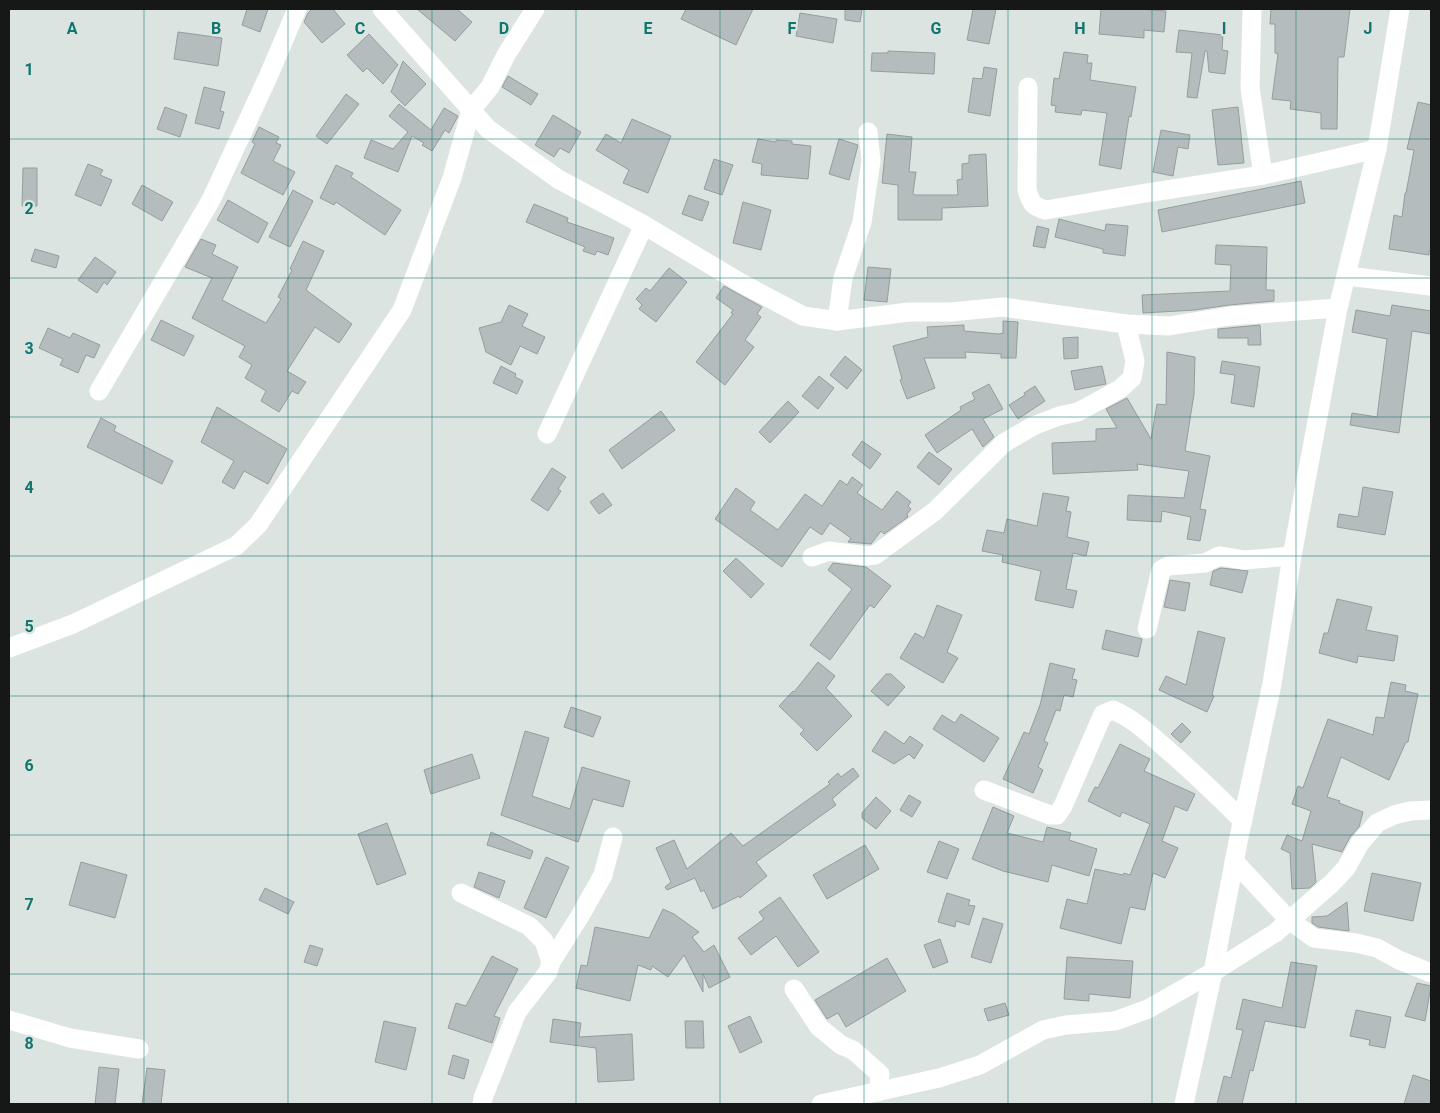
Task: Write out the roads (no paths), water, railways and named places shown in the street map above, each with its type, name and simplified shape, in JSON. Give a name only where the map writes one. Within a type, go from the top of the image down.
[{"type":"street","points":[[98,391],[211,200],[297,9]]},
{"type":"street","points":[[382,9],[488,129],[558,179],[644,225],[780,305],[803,316],[820,320],[837,320],[909,312],[950,312],[1003,307],[1126,324],[1169,326],[1230,316],[1338,308]]},
{"type":"street","points":[[9,648],[73,624],[236,546],[258,524],[402,310],[452,178],[472,110],[490,87],[506,55],[535,9]]},
{"type":"street","points":[[1252,9],[1250,88],[1263,175]]},
{"type":"street","points":[[1184,1104],[1213,972],[1281,636],[1292,556],[1338,308],[1377,149],[1400,9]]},
{"type":"street","points":[[1028,87],[1027,189],[1030,200],[1035,207],[1046,210],[1263,175],[1377,149]]},
{"type":"street","points":[[837,320],[843,278],[862,222],[871,161],[868,132]]},
{"type":"street","points":[[547,434],[644,225]]},
{"type":"street","points":[[1347,276],[1431,286]]},
{"type":"street","points":[[812,557],[829,552],[867,556],[875,555],[936,511],[1004,444],[1033,426],[1059,416],[1078,412],[1120,389],[1132,378],[1135,362],[1126,324]]},
{"type":"street","points":[[1147,629],[1161,570],[1168,566],[1205,563],[1219,556],[1244,560],[1292,556]]},
{"type":"street","points":[[984,790],[1050,815],[1057,815],[1063,806],[1103,714],[1112,710],[1126,715],[1191,771],[1243,821]]},
{"type":"street","points":[[821,1104],[939,1078],[980,1065],[1043,1030],[1066,1025],[1115,1021],[1148,1009],[1273,935],[1331,884],[1346,868],[1360,843],[1377,823],[1394,815],[1431,810]]},
{"type":"street","points":[[482,1104],[517,1012],[548,972],[551,962],[603,875],[613,836]]},
{"type":"street","points":[[1234,862],[1289,920],[1314,938],[1356,943],[1377,948],[1409,965],[1431,973]]},
{"type":"street","points":[[462,893],[529,926],[544,941],[551,962]]},
{"type":"street","points":[[794,989],[819,1028],[841,1045],[853,1050],[880,1074],[878,1092]]},
{"type":"street","points":[[9,1020],[70,1038],[139,1050]]}]
